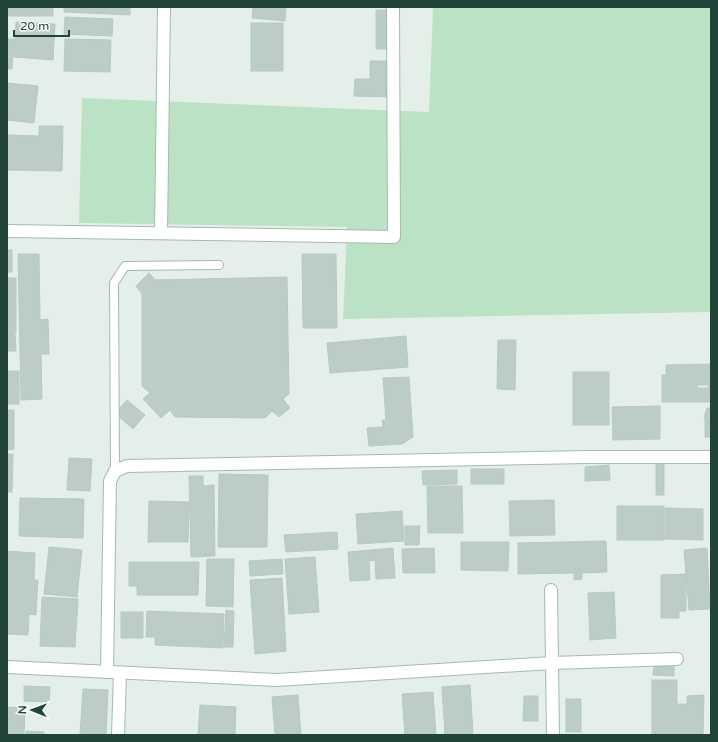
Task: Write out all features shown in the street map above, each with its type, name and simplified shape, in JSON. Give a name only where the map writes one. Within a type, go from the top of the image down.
[{"type":"street","points":[[162,233],[164,7]]},
{"type":"street","points":[[7,231],[394,237],[393,7]]},
{"type":"street","points":[[107,672],[110,481],[115,471],[127,466],[588,457],[711,457]]},
{"type":"street","points":[[551,590],[553,735]]},
{"type":"street","points":[[7,667],[277,680],[552,663],[677,659]]},
{"type":"street","points":[[118,735],[120,673]]},
{"type":"lane","points":[[115,471],[114,283],[125,266],[220,265]]},
{"type":"green space","points":[[433,7],[711,7],[711,312],[343,319],[347,227],[79,223],[82,98],[429,112]]},
{"type":"building","points":[[7,7],[53,7],[53,16],[7,16]]},
{"type":"building","points":[[64,7],[130,7],[130,15],[64,12]]},
{"type":"building","points":[[253,7],[286,7],[285,21],[252,18]]},
{"type":"building","points":[[376,10],[390,10],[389,49],[376,49]]},
{"type":"building","points":[[65,17],[113,19],[112,36],[64,34]]},
{"type":"building","points":[[16,22],[55,24],[53,60],[14,57]]},
{"type":"building","points":[[251,23],[283,23],[283,71],[251,71]]},
{"type":"building","points":[[7,39],[14,39],[12,69],[7,69]]},
{"type":"building","points":[[65,39],[111,40],[110,72],[64,71]]},
{"type":"building","points":[[370,61],[391,61],[390,97],[354,96],[355,79],[370,79]]},
{"type":"building","points":[[7,83],[38,86],[34,123],[7,120]]},
{"type":"building","points":[[39,126],[63,126],[62,171],[7,170],[7,135],[39,136]]},
{"type":"building","points":[[7,250],[12,250],[12,272],[7,272]]},
{"type":"building","points":[[18,254],[39,254],[40,320],[48,319],[49,354],[41,354],[42,399],[21,400]]},
{"type":"building","points":[[302,254],[336,254],[337,328],[303,328]]},
{"type":"building","points":[[149,273],[155,280],[287,277],[289,394],[283,399],[290,408],[279,417],[272,411],[265,418],[175,417],[170,410],[161,418],[143,399],[150,393],[142,386],[142,294],[136,286]]},
{"type":"building","points":[[7,278],[16,278],[16,332],[7,332]]},
{"type":"building","points":[[7,333],[15,333],[16,351],[7,351]]},
{"type":"building","points":[[406,336],[408,367],[330,373],[327,343]]},
{"type":"building","points":[[498,340],[516,340],[515,390],[497,389]]},
{"type":"building","points":[[711,364],[711,402],[662,402],[662,375],[666,375],[666,365]],"holes":[[[697,385],[709,385],[708,388],[697,388]]]},
{"type":"building","points":[[7,371],[19,371],[19,404],[7,404]]},
{"type":"building","points":[[573,372],[609,372],[609,425],[573,425]]},
{"type":"building","points":[[409,377],[413,437],[402,444],[369,446],[367,428],[383,427],[382,420],[386,420],[383,378]]},
{"type":"building","points":[[127,400],[145,415],[133,429],[115,413]]},
{"type":"building","points":[[660,406],[660,439],[613,440],[612,407]]},
{"type":"building","points":[[707,408],[711,408],[711,418],[704,418]]},
{"type":"building","points":[[7,410],[14,410],[14,449],[7,450]]},
{"type":"building","points":[[705,419],[711,419],[711,437],[705,437]]},
{"type":"building","points":[[7,454],[13,454],[12,492],[7,492]]},
{"type":"building","points":[[69,458],[92,459],[90,491],[67,490]]},
{"type":"building","points":[[656,462],[664,462],[664,495],[656,495]]},
{"type":"building","points":[[609,465],[610,480],[585,481],[585,467]]},
{"type":"building","points":[[471,469],[504,469],[504,484],[471,484]]},
{"type":"building","points":[[457,470],[457,484],[423,485],[422,471]]},
{"type":"building","points":[[219,474],[268,475],[267,547],[218,547]]},
{"type":"building","points":[[189,476],[203,476],[203,486],[214,485],[215,556],[191,557]]},
{"type":"building","points":[[427,486],[462,486],[463,533],[428,533]]},
{"type":"building","points":[[20,498],[84,499],[83,538],[19,536]]},
{"type":"building","points":[[554,500],[555,535],[510,536],[509,501]]},
{"type":"building","points":[[149,501],[189,502],[188,542],[148,542]]},
{"type":"building","points":[[617,506],[664,506],[664,540],[617,540]]},
{"type":"building","points":[[665,508],[703,509],[703,540],[665,539]]},
{"type":"building","points":[[402,511],[404,541],[358,544],[356,514]]},
{"type":"building","points":[[405,526],[420,526],[419,545],[405,545]]},
{"type":"building","points":[[337,532],[338,549],[286,552],[284,535]]},
{"type":"building","points":[[606,541],[607,572],[582,573],[582,579],[574,580],[574,573],[518,574],[518,543]]},
{"type":"building","points":[[461,542],[509,542],[508,571],[461,570]]},
{"type":"building","points":[[49,547],[82,550],[77,597],[44,594]]},
{"type":"building","points":[[393,548],[395,578],[376,579],[375,560],[369,561],[370,580],[350,581],[348,552]]},
{"type":"building","points":[[434,548],[435,573],[403,573],[402,549]]},
{"type":"building","points":[[707,548],[710,609],[689,610],[684,550]]},
{"type":"building","points":[[7,551],[35,553],[34,580],[38,580],[36,615],[29,614],[28,635],[7,634]]},
{"type":"building","points":[[315,557],[319,612],[289,614],[285,559]]},
{"type":"building","points":[[207,559],[234,559],[233,607],[206,606]]},
{"type":"building","points":[[282,559],[283,574],[250,576],[249,561]]},
{"type":"building","points":[[129,562],[199,562],[198,595],[137,595],[137,586],[129,586]]},
{"type":"building","points":[[686,574],[686,611],[679,611],[679,618],[661,618],[661,575]]},
{"type":"building","points":[[282,578],[286,651],[255,654],[250,580]]},
{"type":"building","points":[[614,592],[616,638],[590,640],[588,593]]},
{"type":"building","points":[[42,597],[78,599],[75,647],[40,646]]},
{"type":"building","points":[[226,610],[234,611],[233,647],[224,647]]},
{"type":"building","points":[[147,611],[224,614],[223,648],[155,645],[155,637],[146,637]]},
{"type":"building","points":[[121,612],[143,612],[143,638],[121,638]]},
{"type":"building","points":[[654,666],[674,667],[674,676],[653,675]]},
{"type":"building","points":[[652,680],[677,680],[677,735],[652,735]]},
{"type":"building","points":[[470,685],[473,733],[445,735],[442,687]]},
{"type":"building","points":[[24,686],[50,687],[49,702],[24,701]]},
{"type":"building","points":[[83,689],[108,690],[106,735],[80,735]]},
{"type":"building","points":[[433,692],[436,735],[405,735],[402,694]]},
{"type":"building","points":[[298,695],[301,735],[275,735],[272,697]]},
{"type":"building","points":[[704,695],[703,735],[678,735],[678,704],[687,704],[687,696]]},
{"type":"building","points":[[524,696],[538,696],[538,721],[523,721]]},
{"type":"building","points":[[566,699],[581,699],[581,732],[566,732]]},
{"type":"building","points":[[200,705],[236,707],[235,735],[198,735]]},
{"type":"building","points":[[7,707],[25,708],[24,735],[7,735]]},
{"type":"building","points":[[26,731],[44,732],[44,735],[26,735]]}]
